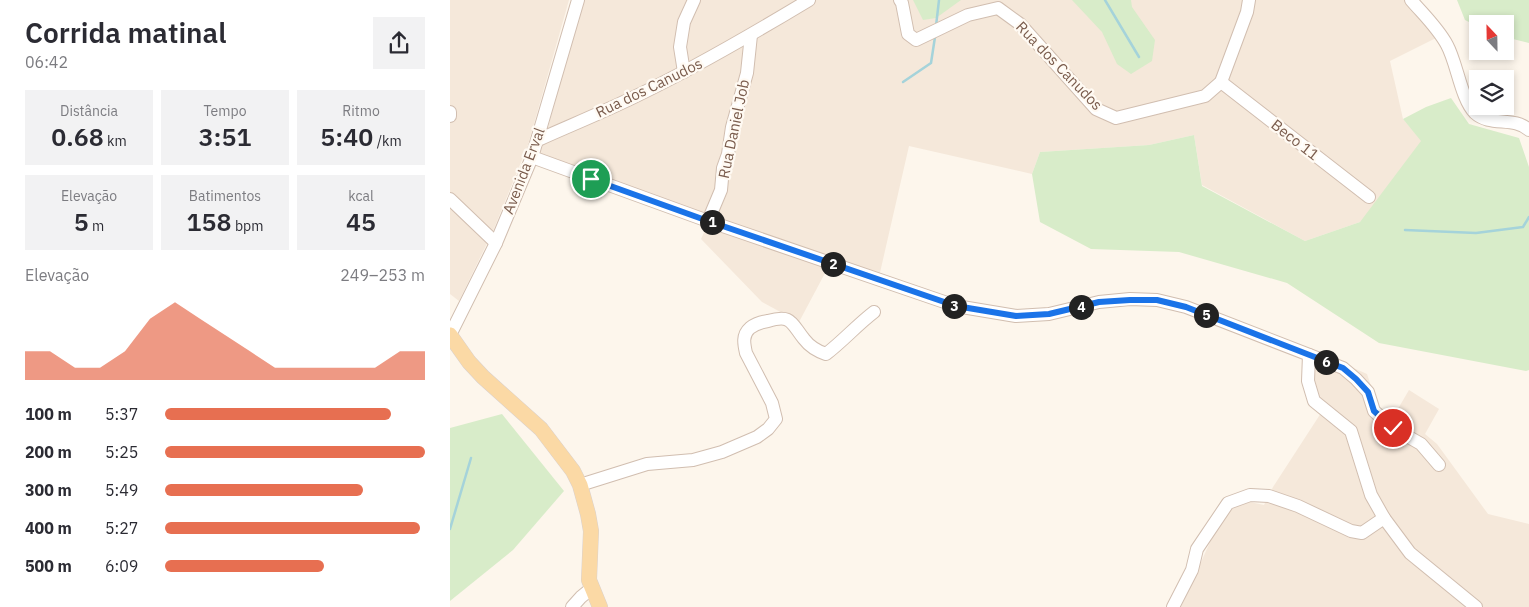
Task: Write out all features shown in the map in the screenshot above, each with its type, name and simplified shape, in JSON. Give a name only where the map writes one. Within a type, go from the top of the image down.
[{"type":"main road","points":[[450,335],[469,362],[483,377],[541,429],[564,458],[580,485],[591,531],[588,570],[592,588],[600,607]]},
{"type":"street","name":"Avenida Erval","points":[[450,335],[496,243],[532,158],[578,0]]},
{"type":"street","points":[[684,72],[680,47],[684,22],[694,0]]},
{"type":"street","name":"Rua dos Canudos","points":[[538,140],[684,72],[809,0]]},
{"type":"street","name":"Rua dos Canudos","points":[[900,0],[908,34],[916,40],[968,15],[998,8],[1020,24],[1096,109],[1116,118],[1205,96],[1221,82]]},
{"type":"street","points":[[1221,82],[1247,12],[1249,0]]},
{"type":"street","points":[[1411,0],[1441,35],[1448,47],[1469,105],[1476,114],[1492,121],[1513,122],[1526,126],[1529,130]]},
{"type":"street","name":"Rua Daniel Job","points":[[708,221],[721,190],[723,168],[728,154],[732,126],[746,73],[751,35]]},
{"type":"street","name":"Beco 11","points":[[1221,82],[1369,197]]},
{"type":"street","points":[[532,158],[956,306],[1016,316],[1049,314],[1099,302],[1130,300],[1157,300],[1186,307],[1343,368],[1368,392],[1374,411],[1393,428],[1421,444],[1440,465]]},
{"type":"street","points":[[450,199],[496,243]]},
{"type":"street","points":[[580,485],[647,464],[693,460],[757,437],[768,429],[776,419],[772,403],[746,353],[744,344],[744,337],[748,330],[757,324],[786,318],[797,327],[811,347],[826,354],[849,335],[859,323],[874,312]]},
{"type":"street","points":[[1309,356],[1308,381],[1314,401],[1351,431],[1371,494],[1384,518],[1410,553],[1476,607]]},
{"type":"street","points":[[1174,607],[1192,570],[1197,550],[1228,503],[1250,495],[1269,496],[1298,506],[1351,531],[1362,533],[1384,518]]},
{"type":"street","points":[[572,607],[592,588]]},
{"type":"shaded area","points":[[450,0],[569,0],[528,145],[493,231],[459,301],[450,294]]},
{"type":"shaded area","points":[[583,0],[1407,0],[1436,38],[1390,61],[1403,119],[1422,141],[1398,203],[1360,222],[1305,241],[1202,185],[1194,135],[1149,145],[1040,152],[1032,174],[909,146],[879,277],[832,260],[799,322],[762,302],[701,239],[711,217],[537,154],[547,131]]},
{"type":"shaded area","points":[[1306,347],[1367,374],[1377,404],[1392,419],[1409,390],[1439,409],[1425,434],[1437,444],[1488,514],[1529,524],[1529,607],[1181,607],[1210,542],[1230,508],[1250,502],[1264,505],[1273,487],[1321,413]]},
{"type":"green space","points":[[913,0],[961,0],[936,18],[923,20]]},
{"type":"green space","points":[[1072,0],[1131,0],[1132,7],[1155,40],[1152,61],[1131,74],[1117,64],[1102,32]]},
{"type":"green space","points":[[1457,0],[1529,0],[1529,43],[1514,39],[1514,15],[1469,15],[1469,22],[1465,20]]},
{"type":"green space","points":[[1451,98],[1469,124],[1519,138],[1529,167],[1529,370],[1526,371],[1379,343],[1287,283],[1179,252],[1091,249],[1040,222],[1032,174],[1040,152],[1149,145],[1194,135],[1202,186],[1305,241],[1360,222],[1421,141],[1403,119],[1426,107]]},
{"type":"green space","points":[[502,414],[564,491],[513,550],[450,601],[450,428]]},
{"type":"waterway","points":[[936,26],[939,0]]},
{"type":"waterway","points":[[1105,0],[1139,57]]},
{"type":"waterway","points":[[903,82],[931,63],[935,37]]},
{"type":"waterway","points":[[1405,230],[1476,233],[1523,227],[1529,217]]},
{"type":"waterway","points":[[450,529],[471,458]]},
{"type":"route","points":[[591,179],[956,306],[1016,316],[1049,314],[1099,302],[1130,300],[1157,300],[1186,307],[1343,368],[1368,392],[1374,411],[1393,428]]}]
